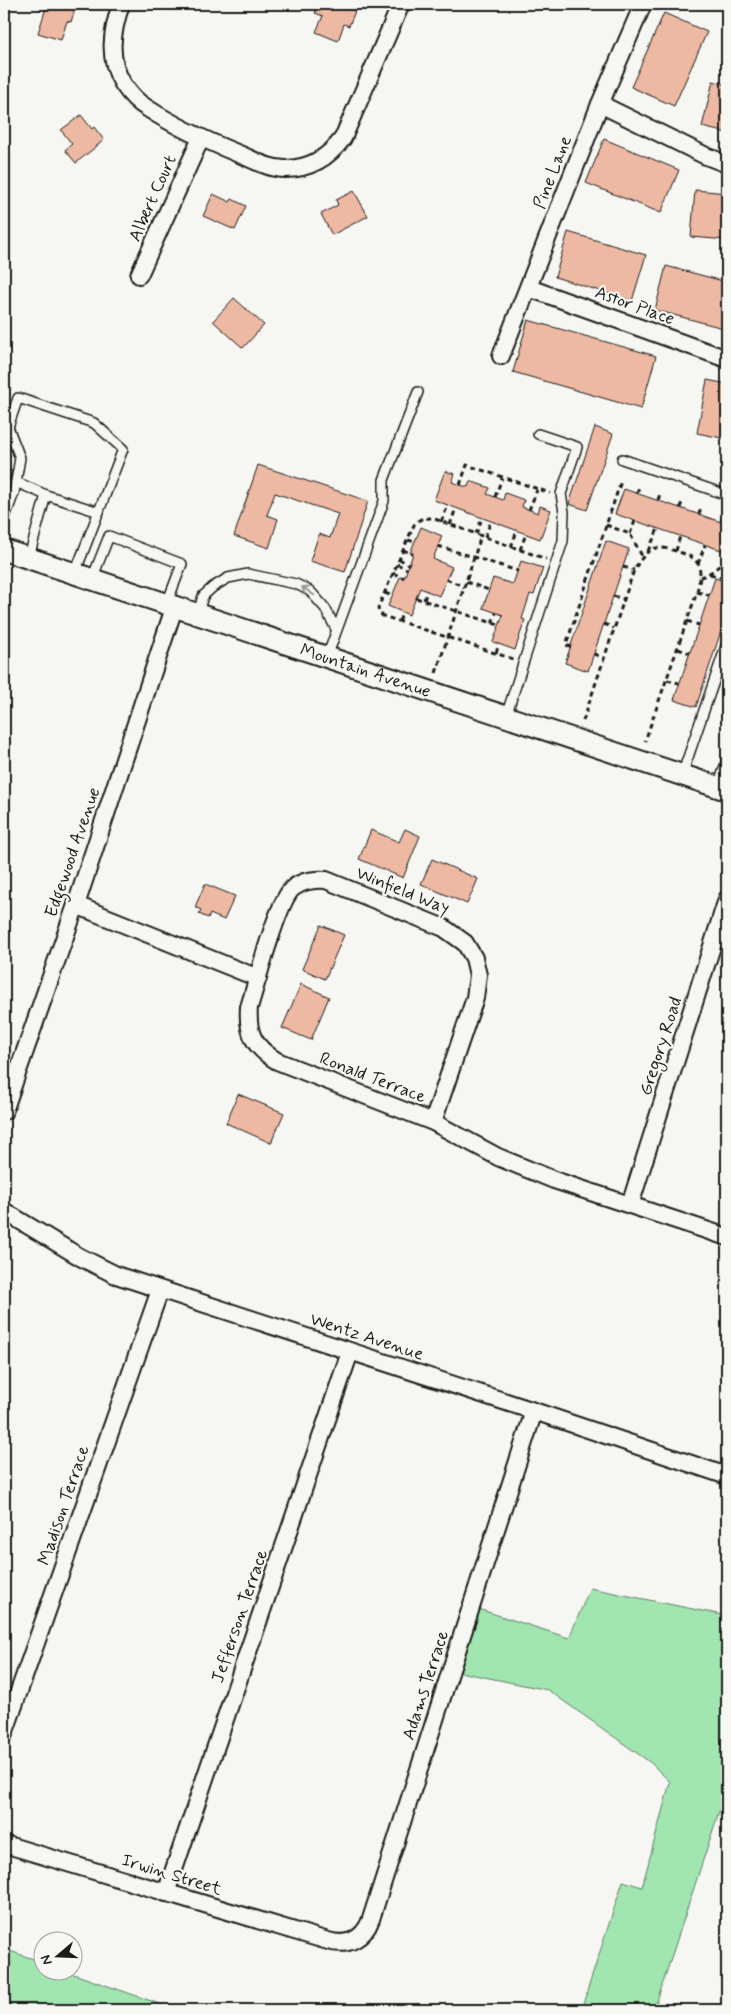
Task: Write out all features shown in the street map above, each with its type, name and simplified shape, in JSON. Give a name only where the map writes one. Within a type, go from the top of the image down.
[{"type":"street","points":[[121,4],[115,20],[112,44],[116,69],[123,84],[133,97],[146,108],[200,138],[271,167],[284,169],[312,164],[324,158],[335,149],[346,132],[402,4]]},
{"type":"street","name":"Pine Lane","points":[[501,356],[600,104],[643,4]]},
{"type":"street","points":[[600,104],[706,156],[727,164]]},
{"type":"street","name":"Albert Court","points":[[139,275],[200,138]]},
{"type":"street","name":"Astor Place","points":[[528,288],[727,359]]},
{"type":"street","name":"Mountain Avenue","points":[[4,550],[723,788]]},
{"type":"street","name":"Edgewood Avenue","points":[[4,1111],[76,905],[171,604]]},
{"type":"street","name":"Winfield Way","points":[[258,978],[284,899],[297,886],[314,879],[326,880],[451,932],[465,943],[474,958],[478,975],[478,987],[433,1122]]},
{"type":"street","name":"Gregory Road","points":[[630,1205],[727,898]]},
{"type":"street","points":[[76,905],[258,978]]},
{"type":"street","name":"Ronald Terrace","points":[[258,978],[249,1007],[248,1021],[251,1035],[265,1054],[277,1061],[433,1122],[498,1157],[554,1180],[727,1237]]},
{"type":"street","name":"Wentz Avenue","points":[[4,1212],[80,1257],[116,1275],[727,1476]]},
{"type":"street","name":"Madison Terrace","points":[[4,1734],[160,1290]]},
{"type":"street","name":"Jefferson Terrace","points":[[166,1893],[350,1352]]},
{"type":"street","name":"Adams Terrace","points":[[328,1942],[338,1944],[350,1942],[359,1938],[368,1928],[534,1411]]},
{"type":"street","name":"Irwin Street","points":[[4,1844],[328,1942]]},
{"type":"lane","points":[[327,657],[384,501],[384,480],[418,392]]},
{"type":"lane","points":[[4,520],[14,493],[20,458],[6,426],[18,398],[94,423],[123,449],[99,512],[84,576]]},
{"type":"lane","points":[[506,716],[563,541],[564,512],[561,494],[577,447],[538,434]]},
{"type":"lane","points":[[622,459],[727,495]]},
{"type":"lane","points":[[16,482],[46,495],[99,512]]},
{"type":"lane","points":[[29,557],[46,495]]},
{"type":"lane","points":[[84,576],[108,536],[182,564],[171,604]]},
{"type":"lane","points":[[198,613],[203,596],[213,587],[228,578],[248,574],[296,584],[310,591],[325,608],[336,629]]},
{"type":"lane","points":[[682,775],[727,643]]},
{"type":"lane","points":[[723,788],[727,760]]},
{"type":"path","points":[[460,485],[467,465],[537,490],[561,494]]},
{"type":"path","points":[[495,497],[502,478]]},
{"type":"path","points":[[571,647],[566,645],[579,616],[621,481]]},
{"type":"path","points":[[637,493],[638,487]]},
{"type":"path","points":[[529,510],[537,490]]},
{"type":"path","points":[[658,500],[660,494]]},
{"type":"path","points":[[680,508],[682,502]]},
{"type":"path","points":[[441,522],[448,505]]},
{"type":"path","points":[[450,525],[456,508]]},
{"type":"path","points":[[700,514],[702,508]]},
{"type":"path","points":[[721,522],[723,516]]},
{"type":"path","points":[[523,662],[399,621],[379,613],[378,608],[417,521],[424,518],[432,518],[556,563]]},
{"type":"path","points":[[476,534],[482,518]]},
{"type":"path","points":[[436,672],[474,557],[491,521]]},
{"type":"path","points":[[630,534],[635,521]]},
{"type":"path","points":[[606,525],[630,534],[642,556]]},
{"type":"path","points":[[648,551],[658,529]]},
{"type":"path","points":[[511,547],[518,531]]},
{"type":"path","points":[[520,550],[526,534]]},
{"type":"path","points":[[676,551],[680,536]]},
{"type":"path","points":[[408,540],[415,542]]},
{"type":"path","points":[[645,741],[697,592],[700,578],[698,564],[705,545]]},
{"type":"path","points":[[438,546],[518,571]]},
{"type":"path","points":[[583,721],[634,570],[642,556],[648,551],[661,547],[691,556],[698,564]]},
{"type":"path","points":[[403,550],[414,554]]},
{"type":"path","points":[[700,578],[710,574],[722,565],[727,554]]},
{"type":"path","points":[[399,559],[410,564]]},
{"type":"path","points":[[397,564],[407,569]]},
{"type":"path","points":[[623,567],[634,570]]},
{"type":"path","points":[[393,573],[404,578]]},
{"type":"path","points":[[710,574],[727,580]]},
{"type":"path","points":[[446,579],[465,587]]},
{"type":"path","points":[[466,582],[489,590]]},
{"type":"path","points":[[424,600],[427,591]]},
{"type":"path","points":[[697,592],[708,595]]},
{"type":"path","points":[[385,593],[392,596]]},
{"type":"path","points":[[613,596],[624,599]]},
{"type":"path","points":[[416,598],[499,625]]},
{"type":"path","points":[[399,621],[403,612]]},
{"type":"path","points":[[492,623],[496,612]]},
{"type":"path","points":[[687,621],[699,625]]},
{"type":"path","points":[[604,624],[614,628]]},
{"type":"path","points":[[496,653],[499,644]]},
{"type":"path","points":[[678,649],[690,653]]},
{"type":"path","points":[[594,654],[604,658]]},
{"type":"path","points":[[667,680],[679,684]]},
{"type":"green space","points":[[590,1588],[727,1616],[727,1787],[654,2010],[581,2010],[623,1881],[642,1887],[670,1782],[651,1763],[548,1690],[445,1669],[466,1605],[569,1638]]},
{"type":"green space","points":[[4,1949],[32,1959],[32,1982],[82,1982],[82,1977],[177,2010],[4,2010]]},
{"type":"building","points":[[38,4],[69,4],[76,6],[71,22],[67,21],[61,40],[38,33],[46,8]]},
{"type":"building","points":[[319,4],[336,4],[355,11],[349,26],[344,24],[338,41],[316,32],[323,16],[315,13]]},
{"type":"building","points":[[702,4],[718,4],[716,9]]},
{"type":"building","points":[[664,13],[707,32],[674,106],[631,87]]},
{"type":"building","points":[[713,81],[727,85],[727,133],[702,127]]},
{"type":"building","points":[[81,115],[104,140],[76,163],[65,150],[72,144],[61,130]]},
{"type":"building","points":[[604,139],[679,170],[661,213],[586,183]]},
{"type":"building","points":[[695,190],[727,193],[727,240],[691,237]]},
{"type":"building","points":[[354,191],[368,216],[332,235],[321,214],[338,205],[336,200]]},
{"type":"building","points":[[213,194],[230,202],[232,199],[246,206],[235,230],[203,216]]},
{"type":"building","points":[[568,232],[646,255],[632,301],[555,277]]},
{"type":"building","points":[[666,266],[727,282],[727,329],[655,310]]},
{"type":"building","points":[[234,298],[264,325],[243,348],[213,321]]},
{"type":"building","points":[[528,320],[656,356],[641,409],[513,372]]},
{"type":"building","points":[[707,380],[727,384],[727,439],[697,433]]},
{"type":"building","points":[[595,427],[613,434],[587,510],[569,504]]},
{"type":"building","points":[[258,465],[368,501],[345,572],[310,561],[319,534],[330,538],[338,514],[275,493],[267,515],[278,519],[269,548],[234,536]]},
{"type":"building","points":[[4,468],[12,471],[4,497]]},
{"type":"building","points":[[445,471],[455,474],[452,482],[460,485],[468,487],[470,481],[490,488],[487,494],[503,500],[505,493],[524,500],[522,507],[538,513],[540,506],[551,510],[540,539],[434,500]]},
{"type":"building","points":[[624,489],[727,524],[727,552],[615,514]]},
{"type":"building","points":[[421,527],[442,536],[433,559],[452,567],[439,596],[420,588],[409,615],[388,606],[400,577],[404,578],[413,554],[410,553]]},
{"type":"building","points":[[606,541],[629,549],[588,671],[565,663]]},
{"type":"building","points":[[521,561],[543,568],[534,595],[530,594],[522,619],[525,620],[515,650],[493,642],[503,615],[483,608],[493,578],[513,584]]},
{"type":"building","points":[[715,578],[727,582],[727,613],[696,707],[674,700]]},
{"type":"building","points":[[405,829],[420,836],[403,878],[359,859],[371,830],[399,842]]},
{"type":"building","points":[[432,859],[478,879],[467,904],[421,884]]},
{"type":"building","points":[[205,884],[235,896],[224,920],[210,914],[208,918],[199,914],[201,910],[195,907]]},
{"type":"building","points":[[321,925],[344,935],[325,979],[302,969]]},
{"type":"building","points":[[301,984],[329,997],[311,1040],[282,1028]]},
{"type":"building","points":[[238,1094],[284,1113],[271,1143],[226,1123]]}]
